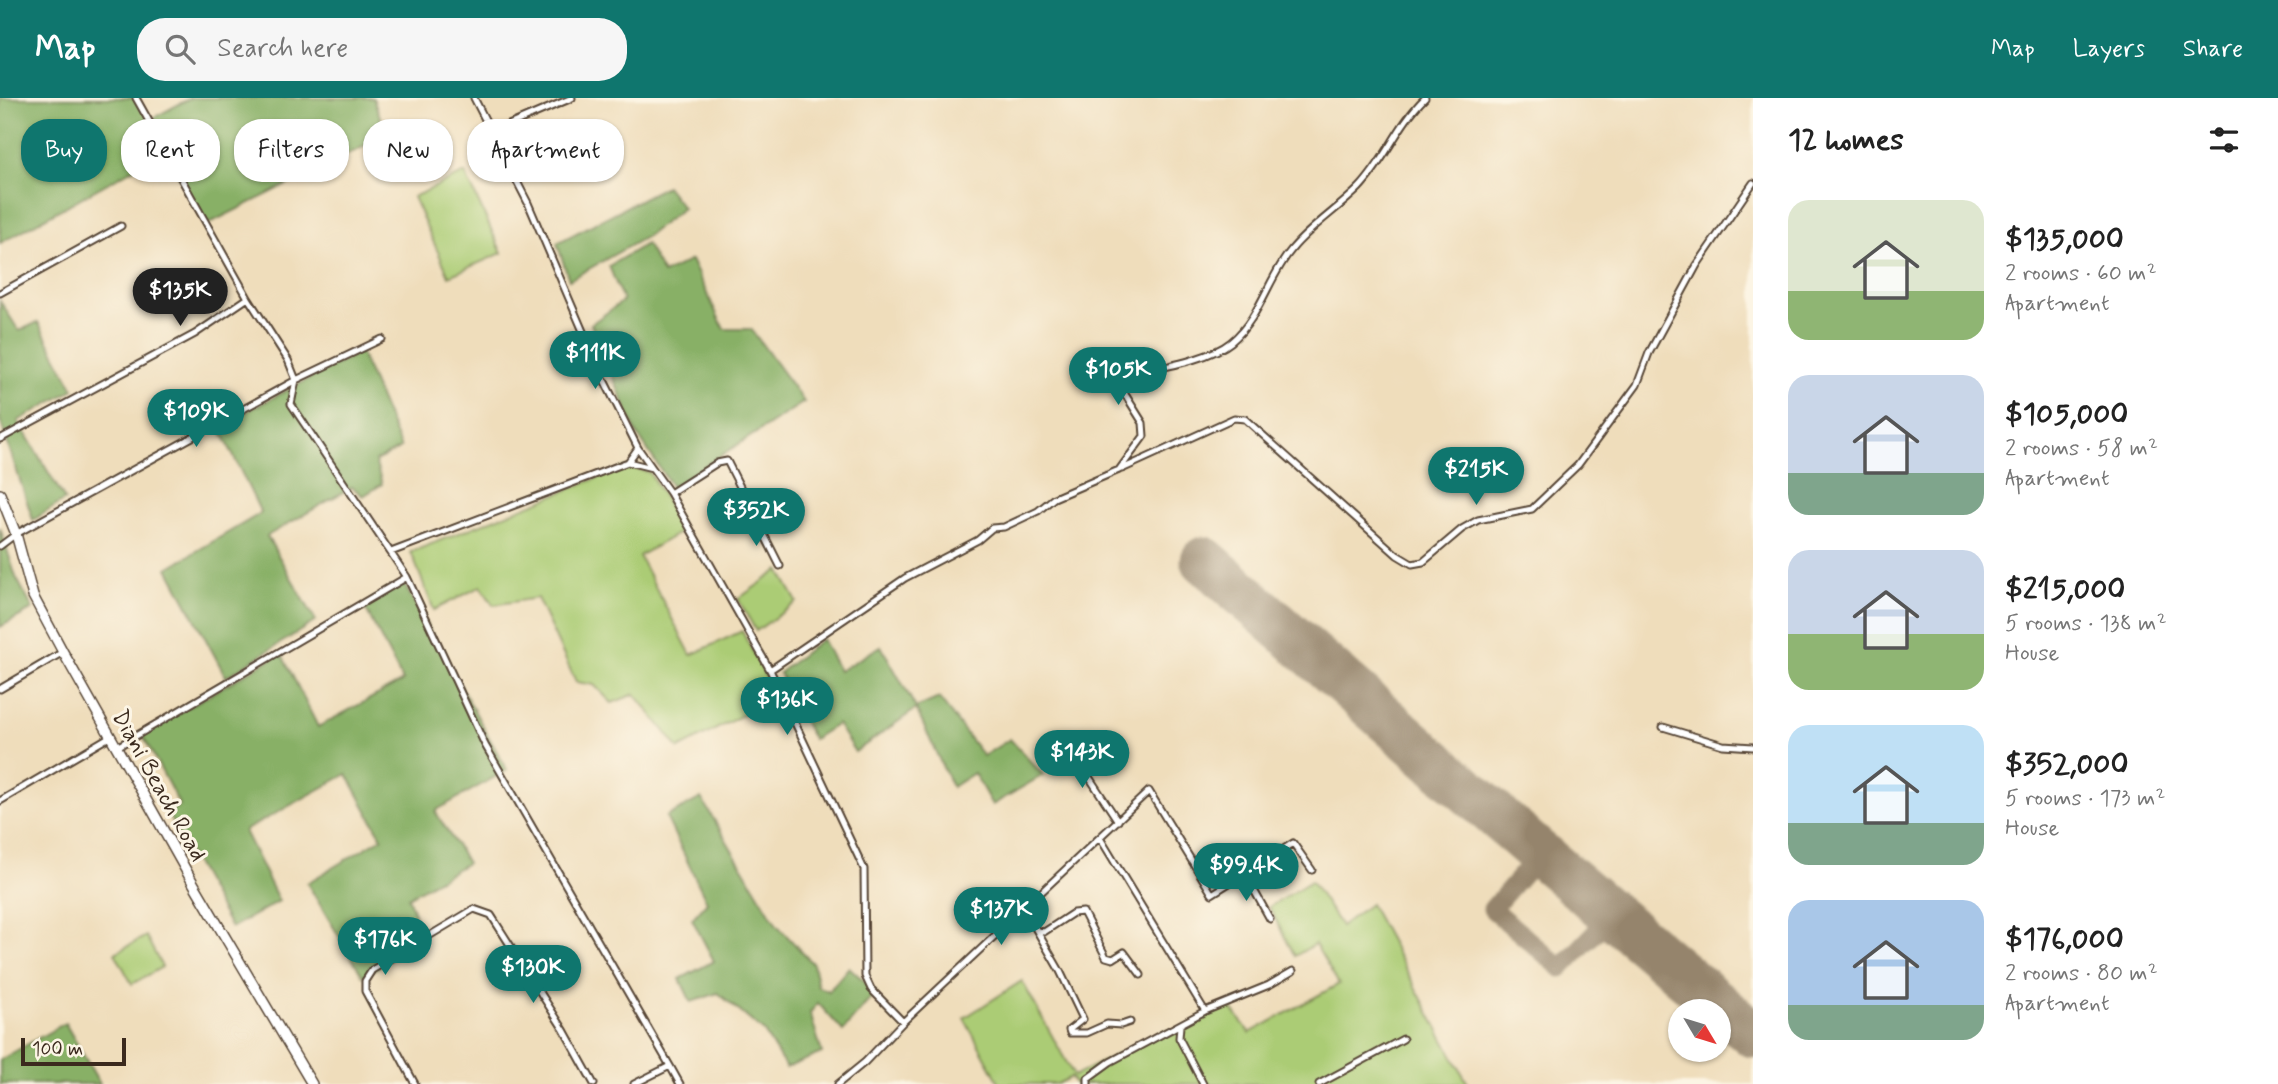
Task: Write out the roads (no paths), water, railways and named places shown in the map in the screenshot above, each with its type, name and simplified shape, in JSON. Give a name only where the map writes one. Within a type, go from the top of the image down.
[{"type":"main road","name":"Diani Beach Road","points":[[0,494],[16,534],[33,596],[189,877],[312,1084]]},
{"type":"street","points":[[136,98],[248,298],[288,360],[296,380],[291,404],[407,577],[485,745],[680,1084]]},
{"type":"street","points":[[474,98],[485,119]]},
{"type":"street","points":[[523,119],[572,98]]},
{"type":"street","points":[[1119,470],[1144,436],[1143,423],[1123,391],[1130,375],[1198,356],[1230,343],[1258,310],[1275,273],[1293,247],[1361,186],[1411,111],[1425,98]]},
{"type":"street","points":[[517,182],[603,378],[638,448],[670,493],[770,670],[863,869],[867,983],[903,1022]]},
{"type":"street","points":[[770,670],[905,578],[978,540],[992,528],[1004,527],[1038,511],[1054,498],[1240,418],[1397,555],[1412,564],[1423,562],[1462,529],[1478,520],[1532,509],[1578,465],[1637,385],[1649,353],[1697,265],[1753,183]]},
{"type":"street","points":[[0,293],[121,226]]},
{"type":"street","points":[[0,439],[195,334],[248,298]]},
{"type":"street","points":[[0,546],[16,534],[296,380],[383,339]]},
{"type":"street","points":[[391,552],[628,462],[638,448]]},
{"type":"street","points":[[670,493],[717,463],[727,461],[780,566]]},
{"type":"street","points":[[628,462],[652,468]]},
{"type":"street","points":[[117,747],[407,577]]},
{"type":"street","points":[[0,689],[63,652]]},
{"type":"street","points":[[1663,727],[1723,745],[1753,747]]},
{"type":"street","points":[[0,801],[111,736]]},
{"type":"street","points":[[1079,743],[1089,761],[1085,771],[1118,821]]},
{"type":"street","points":[[838,1084],[865,1062],[1023,907],[1149,791],[1210,893],[1214,894],[1293,843],[1311,870]]},
{"type":"street","points":[[1100,838],[1205,1011]]},
{"type":"street","points":[[1245,874],[1270,919]]},
{"type":"street","points":[[1023,907],[1060,971],[1083,1019],[1069,1030],[1070,1033],[1087,1033],[1107,1024],[1121,1026],[1130,1022]]},
{"type":"street","points":[[415,1084],[365,991],[365,981],[372,970],[474,909],[482,909],[491,915],[564,1030],[594,1084]]},
{"type":"street","points":[[1035,929],[1044,932],[1073,914],[1083,912],[1107,957],[1113,959],[1124,952],[1141,975]]},
{"type":"street","points":[[1088,1084],[1088,1078],[1110,1062],[1180,1027],[1205,1011],[1269,985],[1293,971]]},
{"type":"street","points":[[1180,1027],[1179,1038],[1203,1084]]},
{"type":"street","points":[[1319,1084],[1403,1039]]},
{"type":"street","points":[[634,1084],[670,1066]]}]
